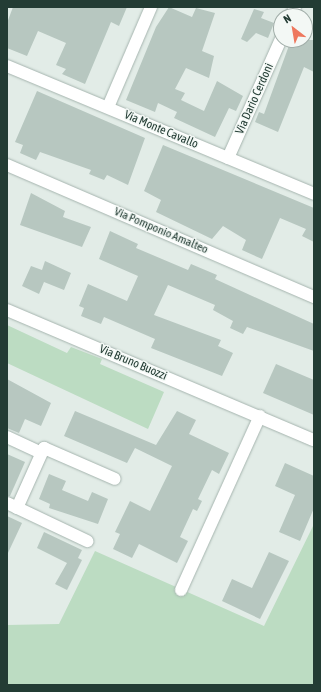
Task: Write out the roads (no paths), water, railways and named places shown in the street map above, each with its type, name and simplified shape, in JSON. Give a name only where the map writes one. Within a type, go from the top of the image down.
[{"type":"street","points":[[108,107],[151,7]]},
{"type":"street","name":"Via Dario Cerdoni","points":[[228,158],[277,48]]},
{"type":"street","name":"Via Monte Cavallo","points":[[7,66],[314,194]]},
{"type":"street","name":"Via Pomponio Amalteo","points":[[7,165],[314,297]]},
{"type":"street","name":"Via Bruno Buozzi","points":[[7,310],[314,440]]},
{"type":"street","points":[[181,590],[260,416]]},
{"type":"street","points":[[7,437],[42,453]]},
{"type":"street","points":[[87,541],[12,505],[44,448],[115,479]]}]
